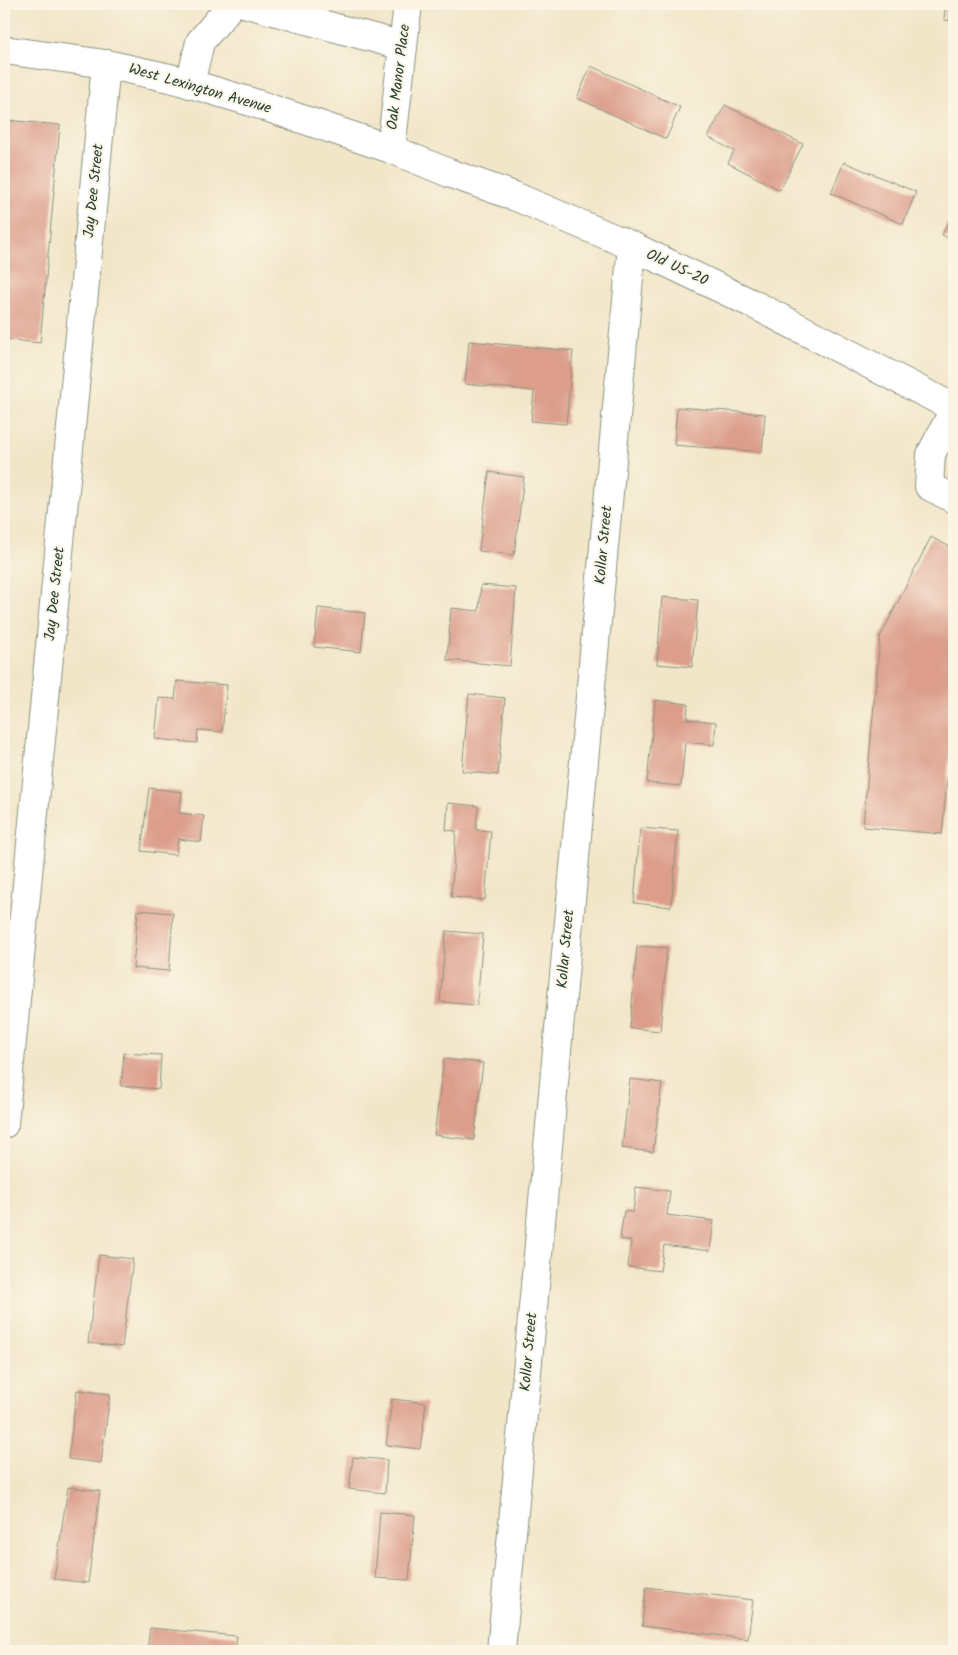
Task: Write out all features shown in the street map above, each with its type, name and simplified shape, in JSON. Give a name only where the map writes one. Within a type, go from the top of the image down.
[{"type":"street","points":[[190,84],[200,42],[232,4]]},
{"type":"street","points":[[247,4],[403,46]]},
{"type":"street","name":"Oak Manor Place","points":[[391,149],[408,4]]},
{"type":"street","name":"West Lexington Avenue","points":[[4,50],[106,64],[190,84],[248,101],[391,149]]},
{"type":"street","name":"Jay Dee Street","points":[[4,1124],[106,64]]},
{"type":"street","name":"Old US-20","points":[[391,149],[449,173],[514,196],[632,246],[755,305],[954,409]]},
{"type":"street","name":"Kollar Street","points":[[501,1651],[632,246]]},
{"type":"street","points":[[954,409],[931,454],[929,486],[954,499]]},
{"type":"building","points":[[917,4],[954,4],[954,21],[944,20],[945,9]]},
{"type":"building","points":[[591,66],[680,107],[666,139],[577,98]]},
{"type":"building","points":[[725,105],[803,144],[780,190],[728,163],[734,151],[708,137]]},
{"type":"building","points":[[4,120],[60,125],[40,343],[4,339]]},
{"type":"building","points":[[844,162],[916,192],[903,224],[831,193]]},
{"type":"building","points":[[954,211],[954,241],[942,235]]},
{"type":"building","points":[[469,341],[573,351],[566,424],[531,421],[534,391],[465,384]]},
{"type":"building","points":[[677,407],[765,414],[762,452],[674,445]]},
{"type":"building","points":[[489,472],[524,477],[514,555],[479,551]]},
{"type":"building","points":[[931,537],[954,549],[954,704],[942,834],[863,827],[880,637]]},
{"type":"building","points":[[481,585],[516,588],[510,666],[447,660],[451,608],[479,611]]},
{"type":"building","points":[[662,597],[698,600],[692,667],[657,664]]},
{"type":"building","points":[[318,608],[365,613],[361,652],[314,647]]},
{"type":"building","points":[[177,681],[227,685],[222,732],[198,730],[197,743],[155,739],[159,698],[175,699]]},
{"type":"building","points":[[469,694],[505,698],[498,775],[462,771]]},
{"type":"building","points":[[655,700],[688,704],[687,719],[716,722],[714,745],[685,742],[681,786],[647,783]]},
{"type":"building","points":[[149,788],[182,792],[179,813],[204,816],[201,842],[178,839],[176,855],[141,851]]},
{"type":"building","points":[[448,803],[478,806],[476,830],[491,831],[485,900],[451,897],[456,831],[446,830]]},
{"type":"building","points":[[640,828],[678,831],[671,907],[634,903]]},
{"type":"building","points":[[138,910],[173,913],[169,971],[133,968]]},
{"type":"building","points":[[446,931],[483,934],[477,1005],[440,1002]]},
{"type":"building","points":[[637,946],[667,948],[660,1031],[630,1028]]},
{"type":"building","points":[[124,1053],[161,1055],[159,1089],[121,1086]]},
{"type":"building","points":[[444,1059],[483,1063],[474,1140],[434,1135]]},
{"type":"building","points":[[630,1079],[662,1083],[653,1152],[622,1148]]},
{"type":"building","points":[[636,1187],[670,1191],[667,1215],[714,1221],[710,1251],[664,1245],[660,1271],[628,1267],[631,1241],[620,1239],[624,1211],[633,1212]]},
{"type":"building","points":[[99,1255],[133,1259],[122,1347],[88,1343]]},
{"type":"building","points":[[77,1390],[110,1394],[101,1463],[68,1459]]},
{"type":"building","points":[[392,1399],[426,1403],[420,1449],[386,1445]]},
{"type":"building","points":[[353,1457],[387,1460],[385,1493],[349,1489]]},
{"type":"building","points":[[68,1487],[100,1491],[88,1583],[54,1579]]},
{"type":"building","points":[[380,1512],[415,1515],[409,1580],[375,1578]]},
{"type":"building","points":[[646,1587],[753,1600],[748,1639],[642,1626]]},
{"type":"building","points":[[150,1628],[237,1636],[235,1651],[147,1651]]},
{"type":"building","points":[[49,1646],[90,1650],[90,1651],[49,1651]]}]
